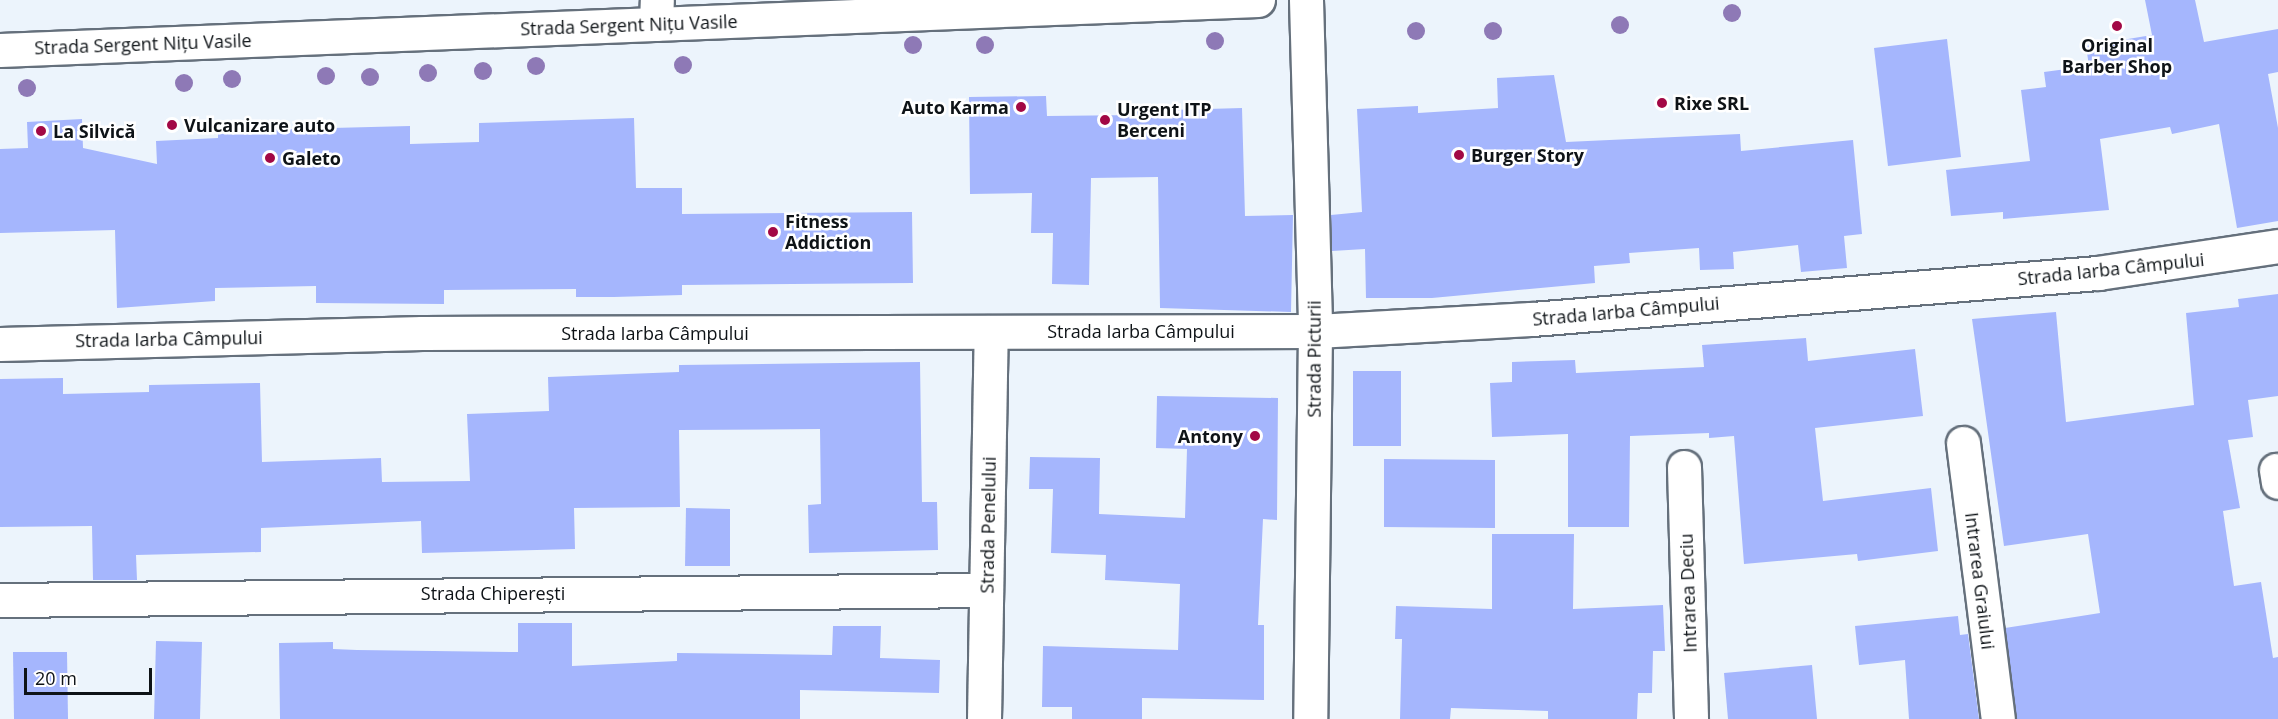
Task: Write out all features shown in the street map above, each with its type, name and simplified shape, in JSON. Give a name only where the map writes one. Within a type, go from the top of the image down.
[{"type":"street","name":"Strada Sergent Nițu Vasile","points":[[0,50],[656,12],[1258,0]]},
{"type":"street","name":"Strada Picturii","points":[[1306,0],[1315,331],[1310,719]]},
{"type":"street","name":"Strada Iarba Câmpului","points":[[0,344],[422,333],[1315,331],[1532,319],[2086,274],[2278,246]]},
{"type":"street","name":"Strada Penelului","points":[[984,719],[991,332]]},
{"type":"street","name":"Intrarea Graiului","points":[[1963,442],[1998,719]]},
{"type":"street","name":"Intrarea Deciu","points":[[1684,467],[1691,719]]},
{"type":"street","name":"Strada Chiperești","points":[[0,600],[986,590]]},
{"type":"building","points":[[2145,0],[2195,0],[2204,42],[2278,29],[2278,72],[2268,74],[2278,128],[2278,221],[2237,228],[2219,124],[2172,134],[2170,127],[2100,139],[2109,210],[2003,219],[2003,212],[1951,216],[1946,170],[2030,161],[2021,90],[2046,87],[2044,72],[2089,66],[2086,46],[2152,35]]},
{"type":"building","points":[[1947,39],[1961,157],[1888,166],[1874,48]]},
{"type":"building","points":[[1554,75],[1566,142],[1740,134],[1741,151],[1853,140],[1862,234],[1844,236],[1847,268],[1801,272],[1798,245],[1733,252],[1734,269],[1700,270],[1699,248],[1629,253],[1630,263],[1594,266],[1595,283],[1432,298],[1366,298],[1365,249],[1332,251],[1331,215],[1362,212],[1357,109],[1418,106],[1418,113],[1498,108],[1497,78]]},
{"type":"building","points":[[1046,96],[1047,116],[1137,115],[1137,111],[1242,108],[1245,216],[1293,215],[1291,312],[1160,308],[1158,177],[1091,178],[1089,285],[1052,284],[1053,233],[1031,233],[1032,193],[970,194],[969,97]]},
{"type":"building","points":[[634,118],[636,188],[682,188],[682,214],[912,212],[913,283],[682,285],[682,295],[614,297],[576,297],[576,289],[444,290],[444,304],[316,303],[316,286],[215,288],[215,301],[117,308],[115,230],[0,233],[0,149],[28,148],[27,122],[82,119],[83,148],[157,164],[156,141],[218,138],[218,131],[410,126],[410,144],[479,142],[479,123]]},
{"type":"building","points":[[2278,294],[2278,396],[2248,400],[2253,437],[2228,440],[2240,508],[2223,511],[2234,586],[2261,582],[2273,658],[2278,657],[2278,719],[2016,719],[2005,628],[2100,613],[2088,534],[2004,546],[1972,319],[2056,312],[2066,422],[2194,405],[2186,313],[2239,307],[2238,299]]},
{"type":"building","points":[[1806,338],[1808,361],[1915,349],[1923,416],[1815,428],[1823,501],[1931,488],[1938,551],[1858,561],[1857,554],[1744,564],[1734,436],[1709,438],[1709,433],[1630,436],[1629,527],[1568,527],[1568,434],[1492,437],[1490,383],[1512,382],[1512,362],[1575,360],[1576,373],[1704,367],[1702,345]]},
{"type":"building","points":[[920,362],[922,502],[937,502],[938,550],[809,553],[808,505],[821,504],[820,429],[679,430],[680,507],[574,508],[575,549],[422,553],[421,521],[261,528],[261,552],[136,555],[137,580],[93,580],[92,526],[0,527],[0,379],[63,378],[63,394],[149,392],[149,385],[260,383],[262,462],[381,458],[382,482],[470,481],[467,414],[549,411],[548,377],[679,372],[679,365]]},
{"type":"building","points":[[1353,371],[1401,371],[1401,446],[1353,446]]},
{"type":"building","points":[[1157,396],[1278,398],[1277,520],[1263,519],[1258,625],[1264,625],[1264,700],[1142,698],[1142,719],[1072,719],[1072,707],[1042,707],[1043,646],[1178,650],[1180,584],[1105,580],[1106,555],[1051,553],[1053,489],[1029,489],[1030,457],[1100,458],[1099,514],[1185,518],[1187,449],[1156,448]]},
{"type":"building","points":[[1384,459],[1495,460],[1495,528],[1384,527]]},
{"type":"building","points":[[686,508],[730,509],[730,566],[685,566]]},
{"type":"building","points":[[1492,534],[1574,534],[1573,609],[1663,605],[1665,651],[1653,651],[1652,693],[1638,693],[1637,719],[1548,719],[1548,711],[1451,708],[1450,719],[1400,719],[1402,639],[1395,639],[1396,606],[1492,609]]},
{"type":"building","points":[[1958,616],[1960,635],[1968,634],[1979,719],[1909,719],[1905,660],[1859,665],[1855,626]]},
{"type":"building","points":[[518,623],[572,623],[572,666],[677,661],[677,653],[832,655],[833,626],[881,626],[880,658],[940,660],[939,693],[800,690],[800,719],[280,719],[279,643],[333,642],[333,649],[357,650],[518,652]]},
{"type":"building","points":[[156,641],[202,642],[200,719],[154,719]]},
{"type":"building","points":[[13,652],[67,652],[68,719],[14,719]]},
{"type":"building","points":[[1812,665],[1817,719],[1728,719],[1724,673]]},
{"type":"place","name":"Original Barber Shop","points":[[2117,26]]},
{"type":"place","name":"Rixe SRL","points":[[1662,103]]},
{"type":"place","name":"Auto Karma","points":[[1021,107]]},
{"type":"place","name":"Urgent ITP Berceni","points":[[1105,120]]},
{"type":"place","name":"Vulcanizare auto","points":[[172,125]]},
{"type":"place","name":"La Silvică","points":[[41,131]]},
{"type":"place","name":"Burger Story","points":[[1459,155]]},
{"type":"place","name":"Galeto","points":[[270,158]]},
{"type":"place","name":"Fitness Addiction","points":[[773,232]]},
{"type":"place","name":"Antony","points":[[1255,436]]}]
